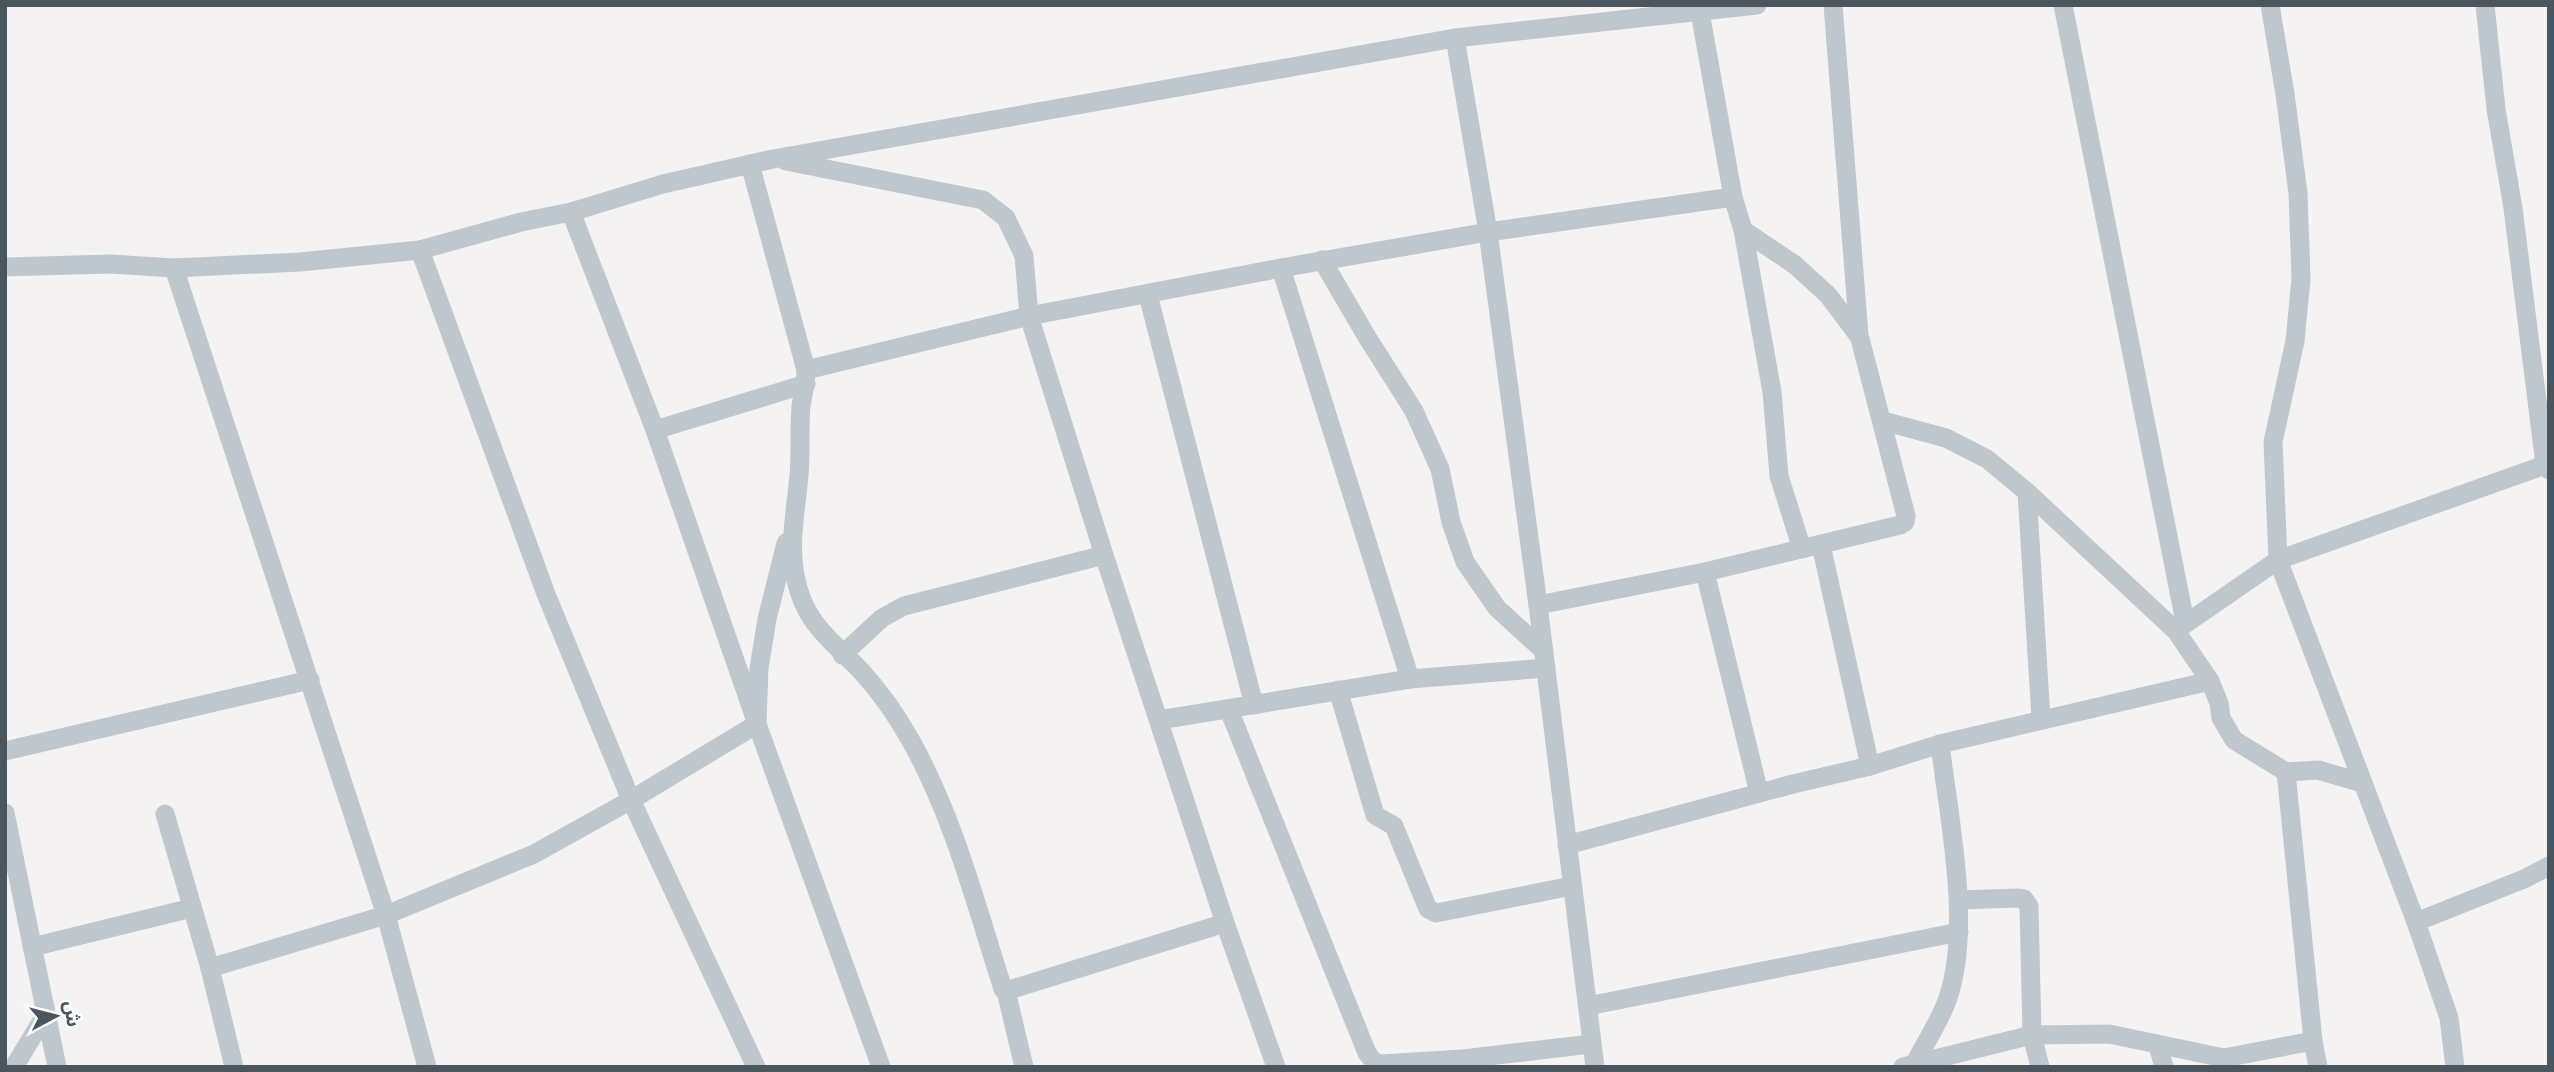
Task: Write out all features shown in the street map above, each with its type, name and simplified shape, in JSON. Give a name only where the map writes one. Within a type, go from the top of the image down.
[{"type":"street","points":[[5,267],[110,264],[174,268],[300,262],[420,250],[521,222],[571,212],[663,184],[773,159],[1455,37],[1757,5]]},
{"type":"street","points":[[1538,605],[1705,572],[1899,526],[1905,522],[1906,516],[1883,421],[1868,380],[1858,335],[1833,5]]},
{"type":"street","points":[[2063,5],[2181,626],[2210,681],[2219,703],[2221,718],[2234,740],[2286,772],[2318,770],[2363,783]]},
{"type":"street","points":[[2270,5],[2298,193],[2301,279],[2295,341],[2273,442],[2278,560],[2416,922],[2449,1018],[2455,1067]]},
{"type":"street","points":[[2181,626],[2278,560],[2547,468],[2513,208],[2496,109],[2484,5]]},
{"type":"street","points":[[1700,12],[1772,392],[1779,476],[1811,547],[1870,766]]},
{"type":"street","points":[[1455,37],[1488,232],[1538,605],[1595,1067]]},
{"type":"street","points":[[773,159],[983,200],[1006,218],[1024,256],[1029,316],[1104,555],[1225,923],[1276,1067]]},
{"type":"street","points":[[750,164],[806,377],[801,407],[799,476],[792,519],[767,619],[760,668],[757,724]]},
{"type":"street","points":[[655,430],[806,377],[1029,316],[1322,260],[1488,232],[1734,197]]},
{"type":"street","points":[[571,212],[655,430],[757,724],[881,1067]]},
{"type":"street","points":[[1743,230],[1795,265],[1828,295],[1858,335]]},
{"type":"street","points":[[420,250],[546,594],[631,800],[756,1067]]},
{"type":"street","points":[[1322,260],[1414,411],[1440,469],[1451,522],[1465,562],[1497,608],[1545,660]]},
{"type":"street","points":[[174,268],[386,915],[427,1067]]},
{"type":"street","points":[[1281,268],[1410,679]]},
{"type":"street","points":[[1148,295],[1254,705]]},
{"type":"street","points":[[1883,421],[1946,438],[1987,459],[2181,626]]},
{"type":"street","points":[[2027,492],[2040,719]]},
{"type":"street","points":[[792,519],[793,560],[802,601],[821,634],[861,671],[889,704],[930,778],[948,820],[1003,989],[1006,991],[1024,1067]]},
{"type":"street","points":[[842,655],[882,618],[904,606],[1104,555]]},
{"type":"street","points":[[1705,572],[1759,793]]},
{"type":"street","points":[[1158,720],[1545,660]]},
{"type":"street","points":[[5,751],[310,680]]},
{"type":"street","points":[[1567,845],[1870,766],[1940,744],[2210,681]]},
{"type":"street","points":[[1338,690],[1375,815],[1394,826],[1428,909],[1436,913],[1572,886]]},
{"type":"street","points":[[1229,710],[1367,1053],[1373,1061],[1380,1063],[1463,1059],[1591,1044]]},
{"type":"street","points":[[210,968],[386,915],[550,847],[757,724]]},
{"type":"street","points":[[1908,1066],[1948,1000],[1959,932],[1959,900],[1940,744]]},
{"type":"street","points":[[2286,772],[2313,1041],[2318,1067]]},
{"type":"street","points":[[5,813],[57,1067]]},
{"type":"street","points":[[165,814],[210,968],[234,1067]]},
{"type":"street","points":[[2416,922],[2524,879],[2549,866]]},
{"type":"street","points":[[1959,900],[2017,898],[2024,899],[2029,906],[2032,1035],[2040,1067]]},
{"type":"street","points":[[32,947],[192,908]]},
{"type":"street","points":[[1006,991],[1225,923]]},
{"type":"street","points":[[1588,1006],[1959,932]]},
{"type":"street","points":[[14,1067],[46,1014]]},
{"type":"street","points":[[1908,1066],[2032,1035],[2127,1036],[2158,1046],[2224,1058],[2313,1041]]},
{"type":"street","points":[[2158,1046],[2164,1067]]}]
